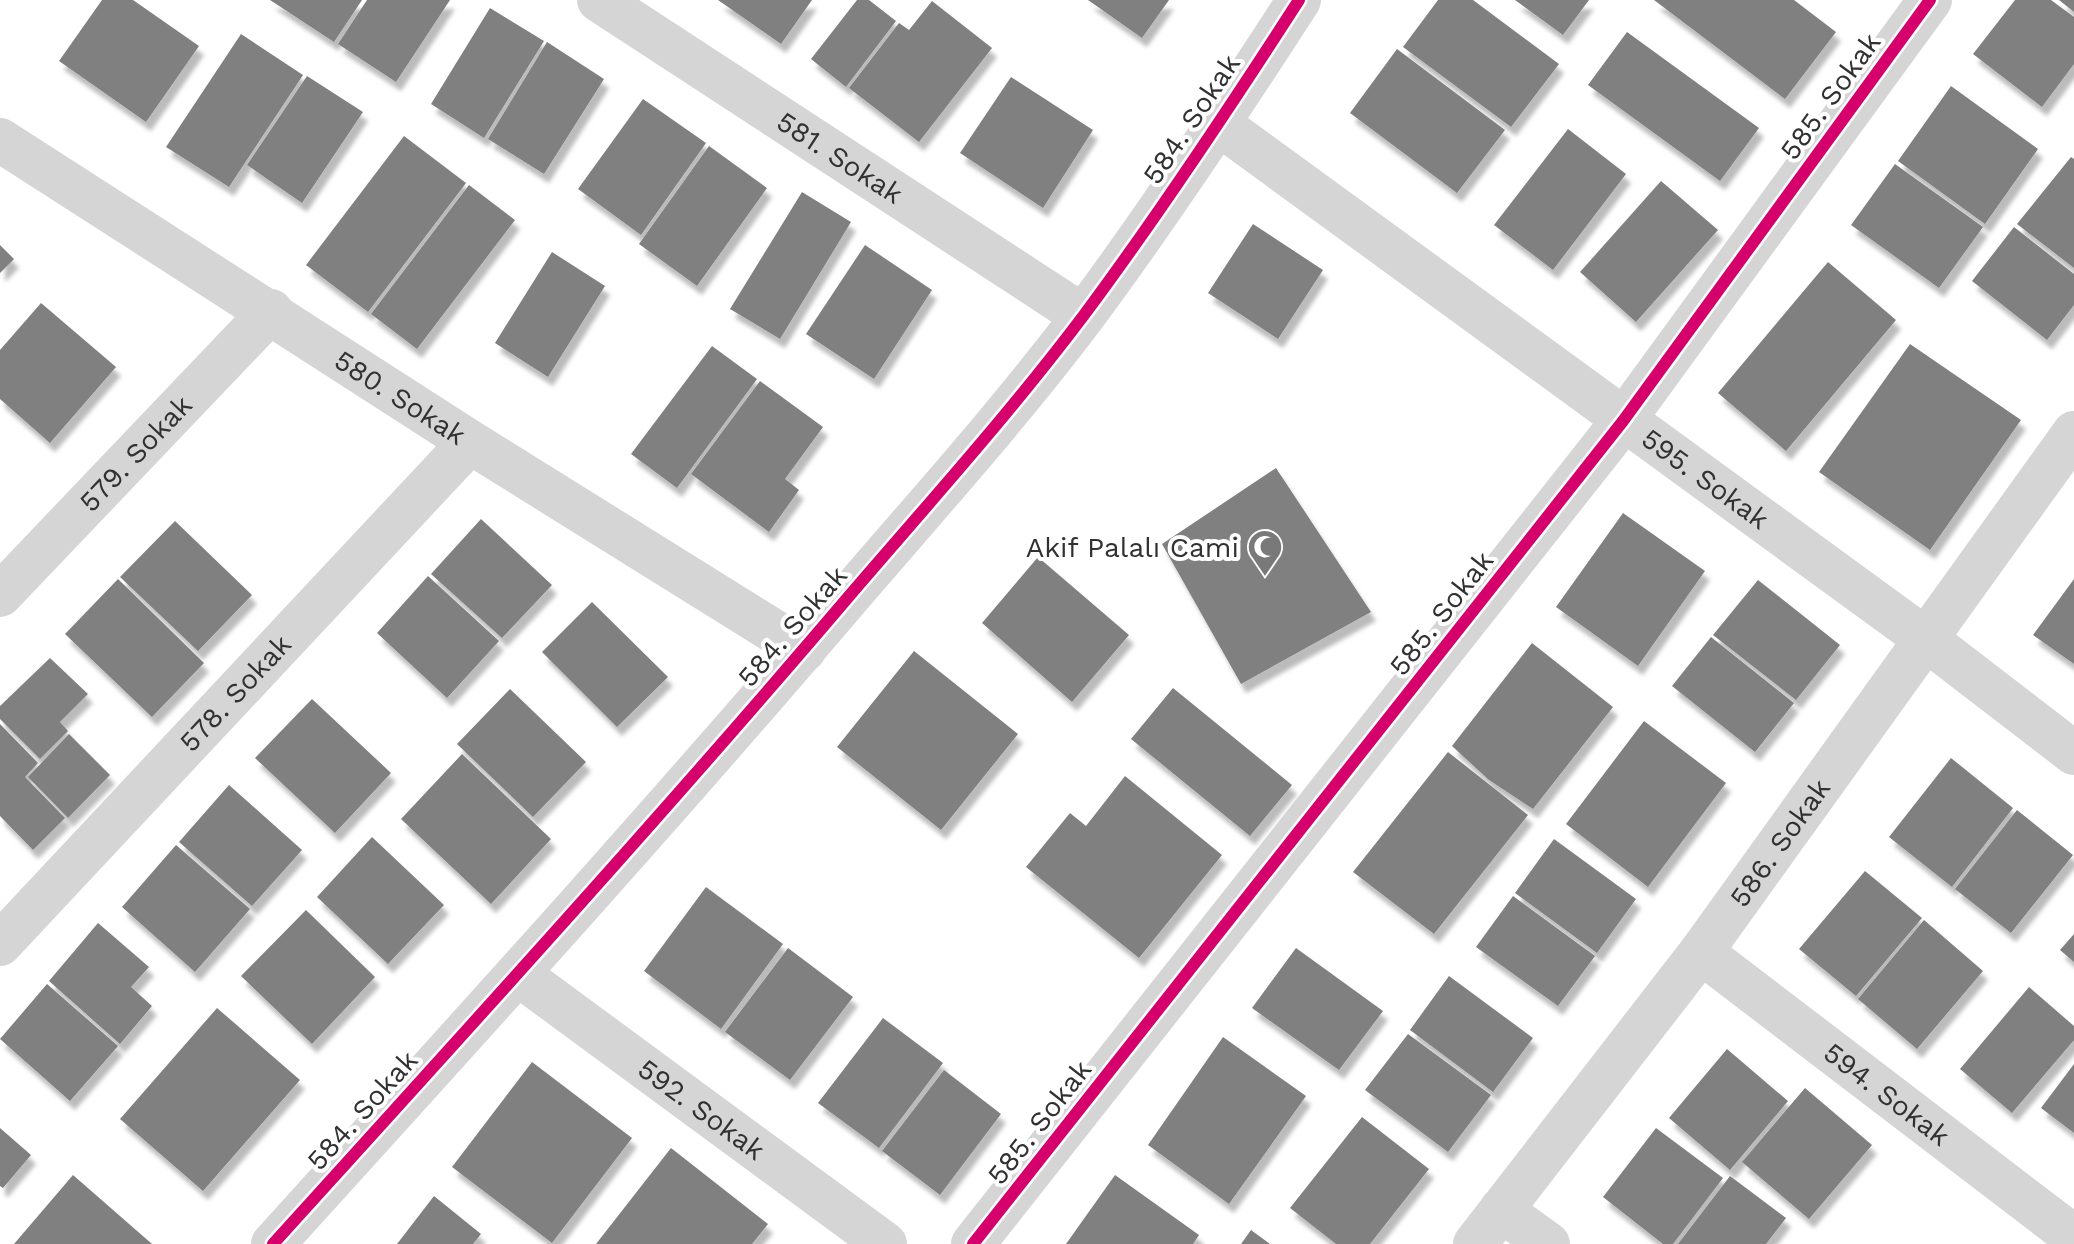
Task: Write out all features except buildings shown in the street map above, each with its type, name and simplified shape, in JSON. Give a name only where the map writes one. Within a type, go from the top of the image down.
[{"type":"street","name":"581. Sokak","points":[[599,0],[1083,316]]},
{"type":"street","name":"584. Sokak","points":[[273,1244],[518,974],[804,650],[1013,404],[1083,316],[1219,124],[1299,0]]},
{"type":"street","name":"585. Sokak","points":[[973,1244],[1623,421],[1930,0]]},
{"type":"street","name":"595. Sokak","points":[[1219,124],[1927,640],[2074,753]]},
{"type":"street","name":"580. Sokak","points":[[0,140],[271,311],[470,442],[804,650]]},
{"type":"street","name":"579. Sokak","points":[[0,595],[271,311]]},
{"type":"street","name":"586. Sokak","points":[[1488,1227],[1701,952],[2074,433]]},
{"type":"street","name":"578. Sokak","points":[[0,944],[470,442]]},
{"type":"street","name":"594. Sokak","points":[[1701,952],[2074,1237]]},
{"type":"street","name":"592. Sokak","points":[[518,974],[885,1244]]},
{"type":"street","points":[[1488,1227],[1548,1244]]},
{"type":"cycle path","points":[[273,1244],[636,841],[999,422],[1140,238],[1299,0]]},
{"type":"cycle path","points":[[973,1244],[1623,421],[1930,0]]},
{"type":"place","name":"Akif Palalı Cami","points":[[1265,578]]}]
